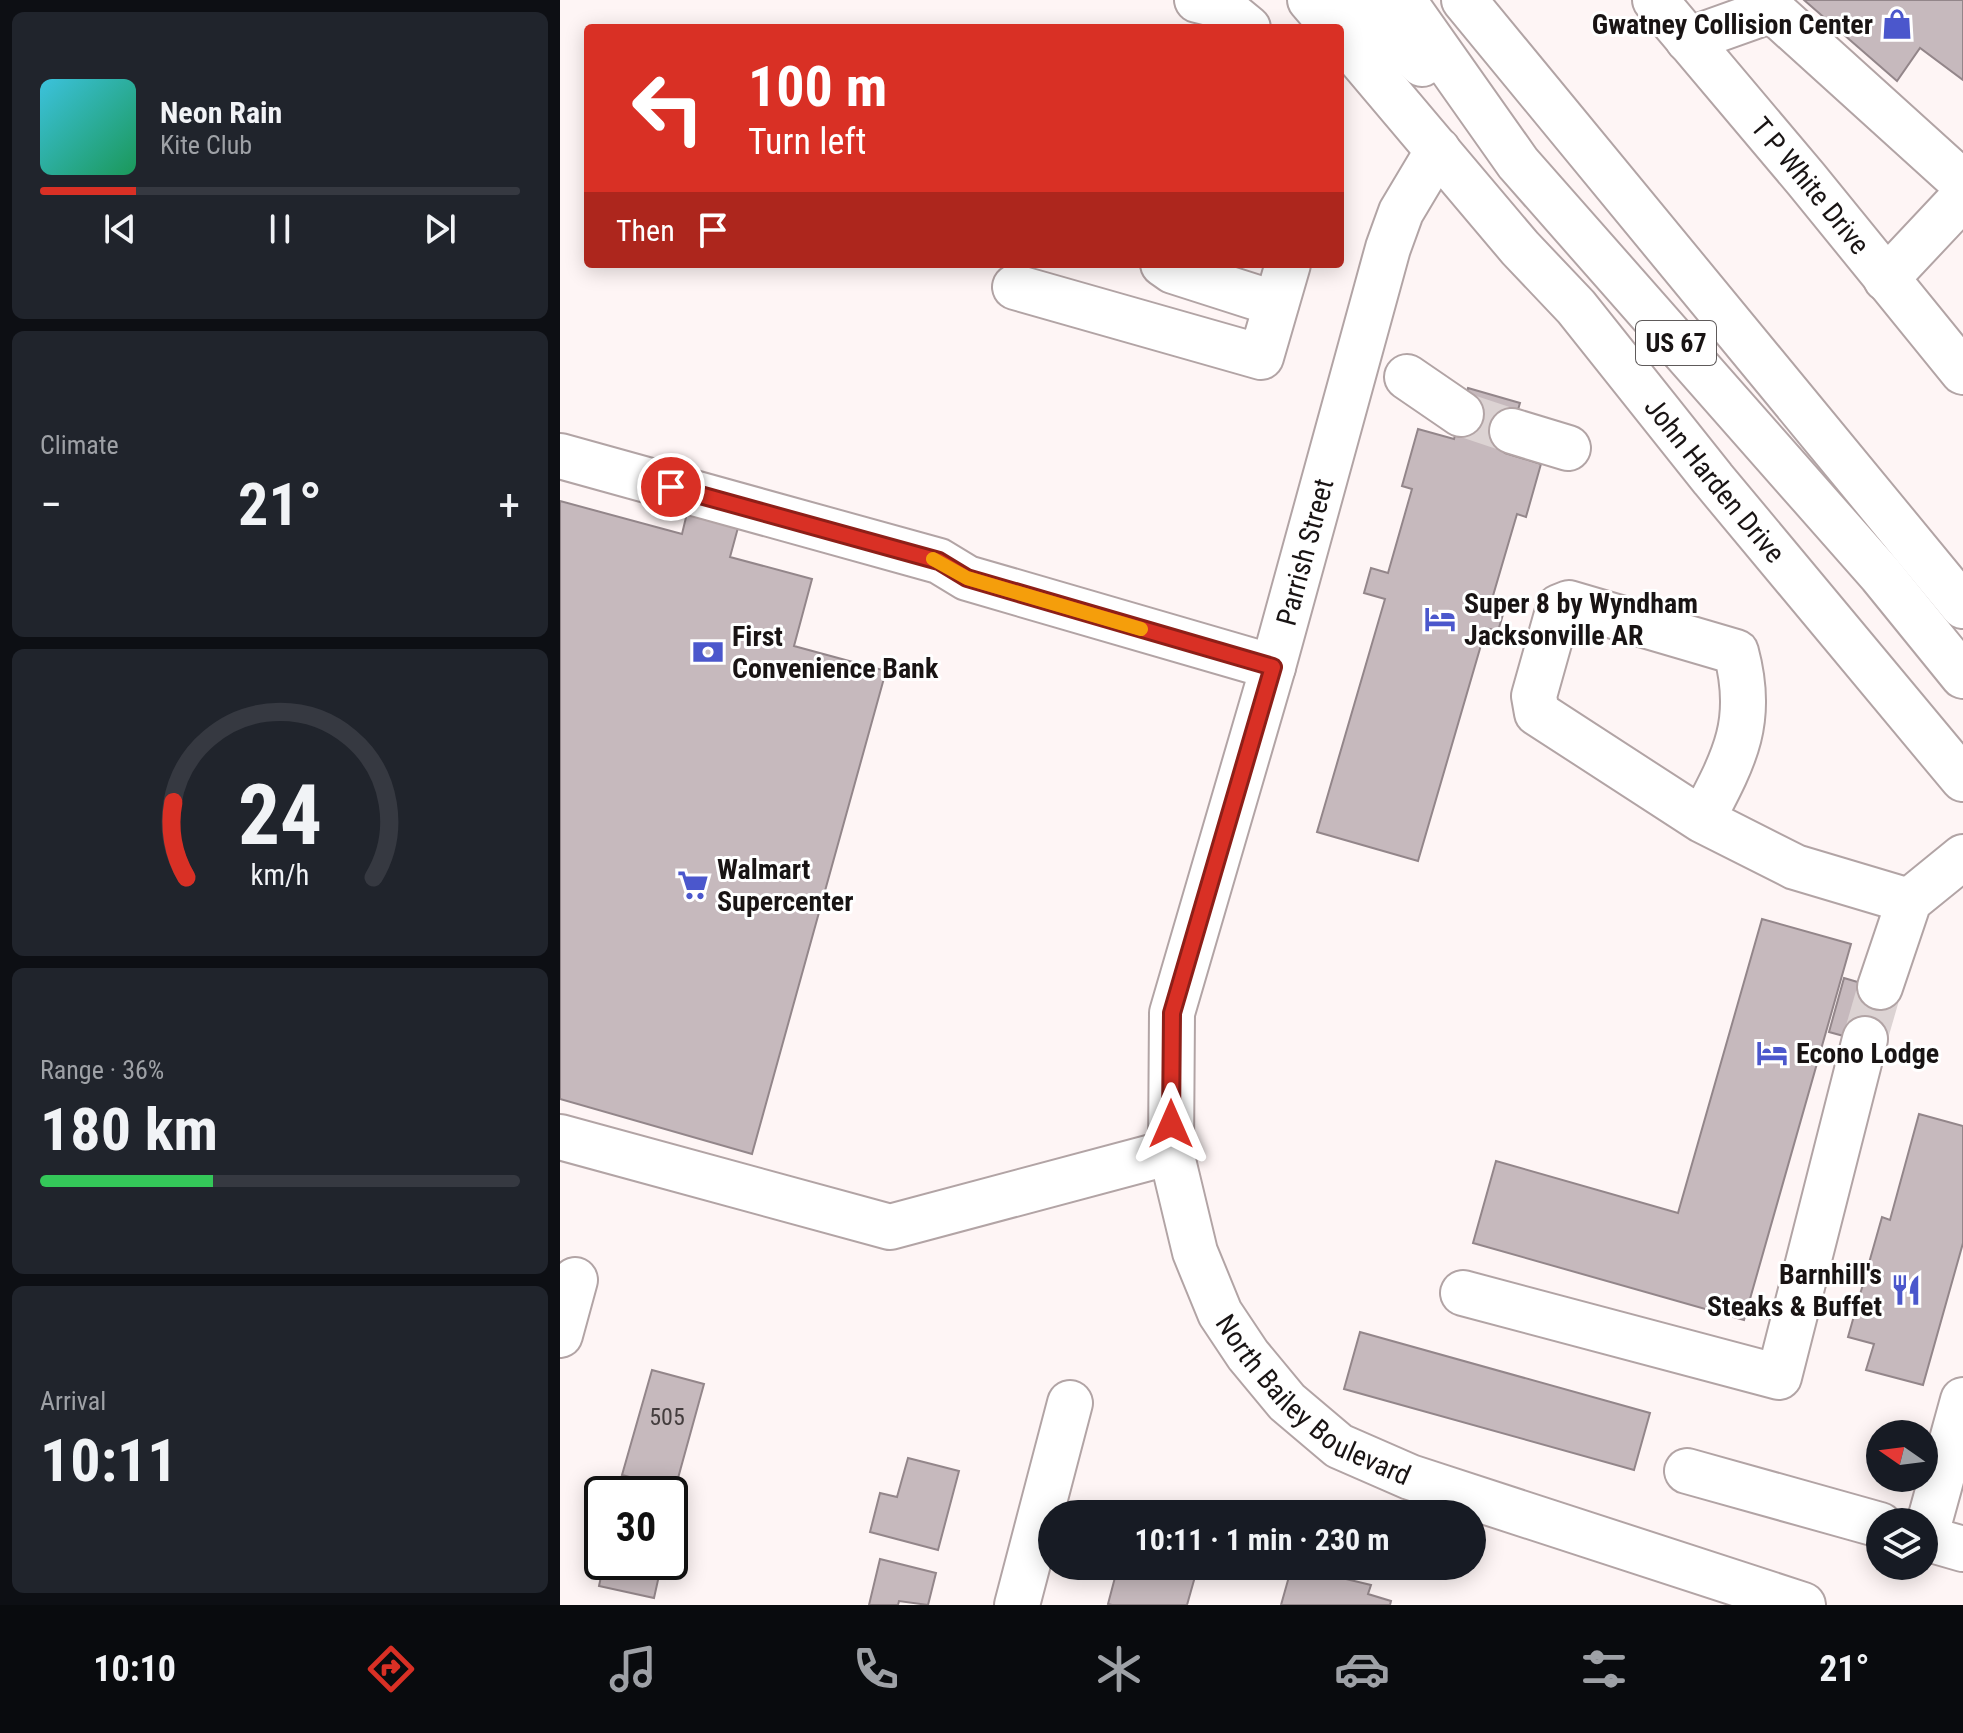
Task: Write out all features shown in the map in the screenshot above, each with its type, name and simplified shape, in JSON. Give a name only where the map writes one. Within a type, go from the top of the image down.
[{"type":"main road","points":[[1189,24],[1196,0],[1221,6],[1243,24]]},
{"type":"main road","points":[[1310,0],[1331,24]]},
{"type":"main road","points":[[1359,0],[1518,163]]},
{"type":"main road","name":"US 67","points":[[1403,0],[1518,163],[1881,575],[1963,676]]},
{"type":"main road","name":"US 67","points":[[1464,0],[1963,606]]},
{"type":"main road","name":"T P White Drive","points":[[1655,0],[1963,372]]},
{"type":"main road","points":[[1688,40],[1772,10],[1963,183]]},
{"type":"main road","name":"John Harden Drive","points":[[1344,40],[1520,248],[1576,307],[1703,466],[1963,779]]},
{"type":"main road","name":"Parrish Street","points":[[1171,1152],[1172,1013],[1273,667],[1388,248],[1401,212],[1438,150]]},
{"type":"main road","points":[[1886,279],[1963,197]]},
{"type":"main road","points":[[1015,287],[1261,357],[1282,284],[1169,268]]},
{"type":"main road","points":[[1407,377],[1461,414]]},
{"type":"main road","points":[[1512,431],[1568,448]]},
{"type":"main road","points":[[560,456],[939,561],[967,578],[1273,667]]},
{"type":"main road","points":[[1702,820],[1731,765],[1744,719],[1743,678],[1736,652],[1569,603],[1559,607],[1534,696],[1537,713],[1702,820],[1795,867],[1909,901]]},
{"type":"main road","points":[[1880,987],[1909,901],[1963,857]]},
{"type":"main road","points":[[1463,1293],[1779,1377],[1865,1039]]},
{"type":"main road","points":[[560,1137],[890,1227],[1171,1152]]},
{"type":"main road","name":"North Bailey Boulevard","points":[[1171,1152],[1195,1252],[1220,1313],[1248,1355],[1287,1402],[1339,1446],[1410,1477],[1803,1605]]},
{"type":"main road","points":[[560,1335],[575,1280]]},
{"type":"main road","points":[[1932,1508],[1963,1400]]},
{"type":"main road","points":[[1017,1605],[1070,1403]]},
{"type":"main road","points":[[1687,1471],[1866,1521]]},
{"type":"main road","points":[[1938,1542],[1963,1549]]},
{"type":"building","name":"Gwatney Collision Center","points":[[1804,0],[1963,0],[1963,80],[1920,48],[1897,81]]},
{"type":"building","name":"Super 8 by Wyndham Jacksonville AR","points":[[1468,388],[1520,403],[1505,453],[1541,464],[1526,517],[1517,514],[1490,606],[1504,611],[1498,631],[1486,628],[1418,861],[1317,832],[1385,599],[1364,593],[1371,568],[1388,573],[1412,489],[1402,486],[1418,429],[1454,439]]},
{"type":"building","name":"Walmart Supercenter","points":[[560,501],[682,534],[688,509],[739,524],[730,557],[812,579],[794,646],[886,671],[752,1154],[560,1099]]},
{"type":"building","name":"Econo Lodge","points":[[1762,919],[1851,944],[1744,1320],[1473,1243],[1496,1161],[1678,1213]]},
{"type":"building","points":[[1844,978],[1895,993],[1880,1046],[1829,1032]]},
{"type":"building","name":"Barnhill's Steaks & Buffet","points":[[1919,1114],[1963,1126],[1963,1243],[1923,1385],[1866,1370],[1874,1344],[1848,1337],[1882,1217],[1890,1220]]},
{"type":"building","points":[[1360,1332],[1650,1413],[1634,1470],[1344,1389]]},
{"type":"building","points":[[652,1370],[704,1384],[679,1476],[622,1475]]},
{"type":"building","points":[[908,1458],[959,1471],[938,1550],[870,1532],[880,1493],[897,1497]]},
{"type":"building","points":[[880,1559],[936,1573],[928,1605],[899,1601],[898,1605],[869,1605]]},
{"type":"building","points":[[600,1580],[658,1580],[654,1598],[599,1586]]},
{"type":"building","points":[[1114,1580],[1194,1580],[1187,1605],[1108,1604]]},
{"type":"building","points":[[1288,1580],[1350,1580],[1371,1585],[1368,1594],[1391,1601],[1390,1605],[1281,1605]]},
{"type":"tunnel","points":[[1461,414],[1512,431]]},
{"type":"tunnel","points":[[1865,1039],[1880,987]]},
{"type":"slow traffic","points":[[933,559],[967,578],[1141,629]]},
{"type":"place","name":"Gwatney Collision Center","points":[[1897,24]]},
{"type":"place","name":"Super 8 by Wyndham Jacksonville AR","points":[[1440,619]]},
{"type":"place","name":"First Convenience Bank","points":[[708,652]]},
{"type":"place","name":"Walmart Supercenter","points":[[693,885]]},
{"type":"place","name":"Econo Lodge","points":[[1772,1053]]},
{"type":"place","name":"Barnhill's Steaks & Buffet","points":[[1906,1290]]},
{"type":"route","points":[[671,487],[939,561],[967,578],[1273,667],[1172,1013],[1171,1124]]}]
